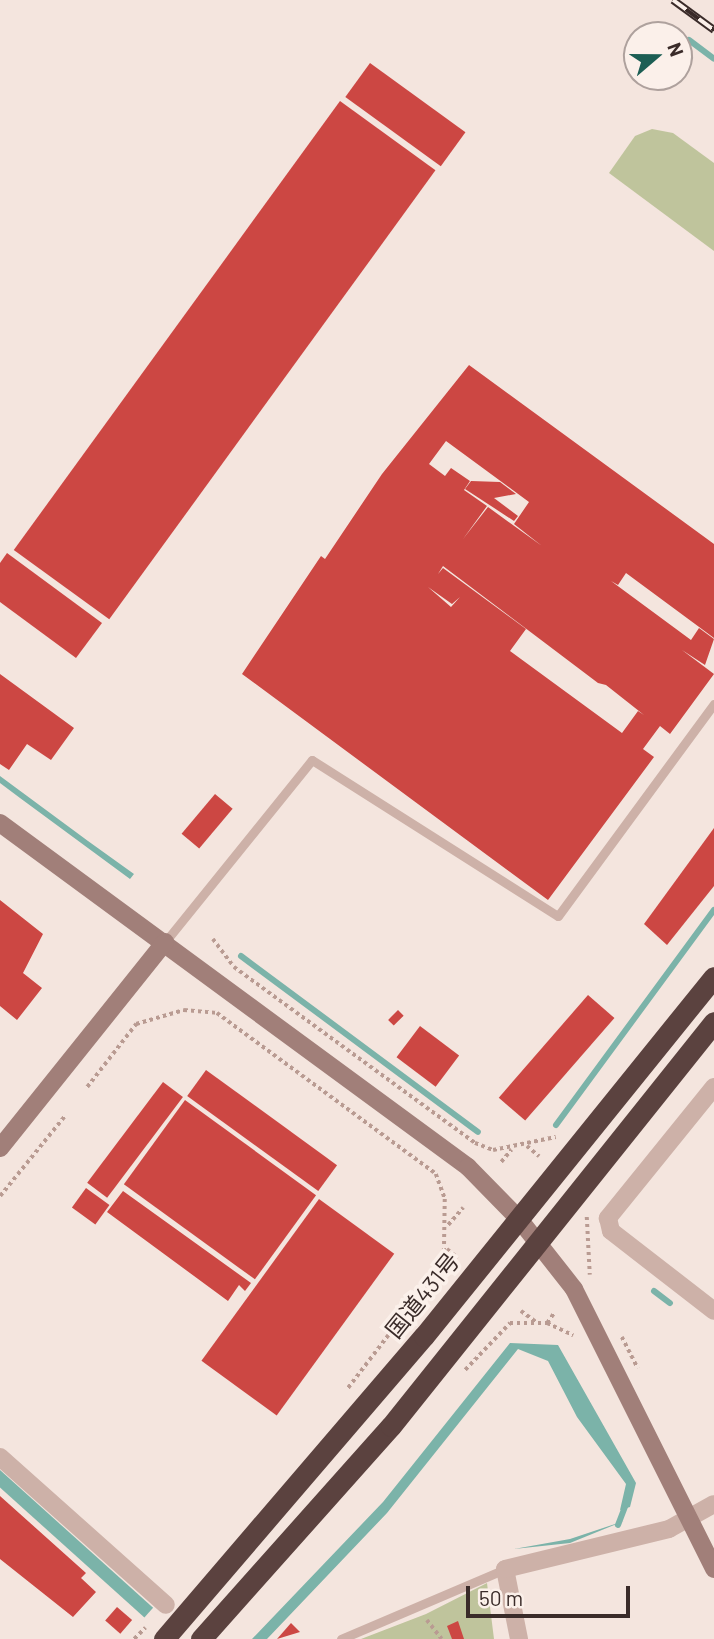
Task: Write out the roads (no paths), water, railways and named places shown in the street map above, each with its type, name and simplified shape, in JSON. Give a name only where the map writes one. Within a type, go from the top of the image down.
[{"type":"highway","name":"国道431号","points":[[164,1639],[519,1219],[714,977]]},
{"type":"highway","points":[[201,1639],[391,1426],[714,1021]]},
{"type":"street","points":[[0,823],[458,1159],[519,1219],[539,1241],[574,1289],[691,1517],[714,1569]]},
{"type":"street","points":[[0,1148],[165,942]]},
{"type":"street","points":[[714,1087],[608,1218],[611,1231],[714,1311]]},
{"type":"street","points":[[0,1457],[166,1605]]},
{"type":"street","points":[[519,1639],[505,1569],[669,1529],[714,1504]]},
{"type":"lane","points":[[165,942],[312,760],[558,916],[714,704]]},
{"type":"lane","points":[[341,1639],[505,1569]]},
{"type":"water","points":[[0,776],[134,874],[130,879],[0,783]]},
{"type":"water","points":[[510,1343],[558,1345],[636,1483],[630,1507],[620,1510],[626,1484],[577,1417],[548,1361],[518,1349],[387,1513],[267,1639],[252,1639],[383,1502]]},
{"type":"water","points":[[0,1470],[153,1608],[144,1618],[0,1487]]},
{"type":"water","points":[[624,1521],[570,1543],[514,1549],[570,1539]]},
{"type":"waterway","points":[[693,43],[714,59]]},
{"type":"waterway","points":[[556,1125],[714,910]]},
{"type":"waterway","points":[[241,956],[478,1132]]},
{"type":"waterway","points":[[654,1291],[670,1303]]},
{"type":"waterway","points":[[618,1525],[627,1501]]},
{"type":"railway","points":[[673,0],[714,30]]}]
